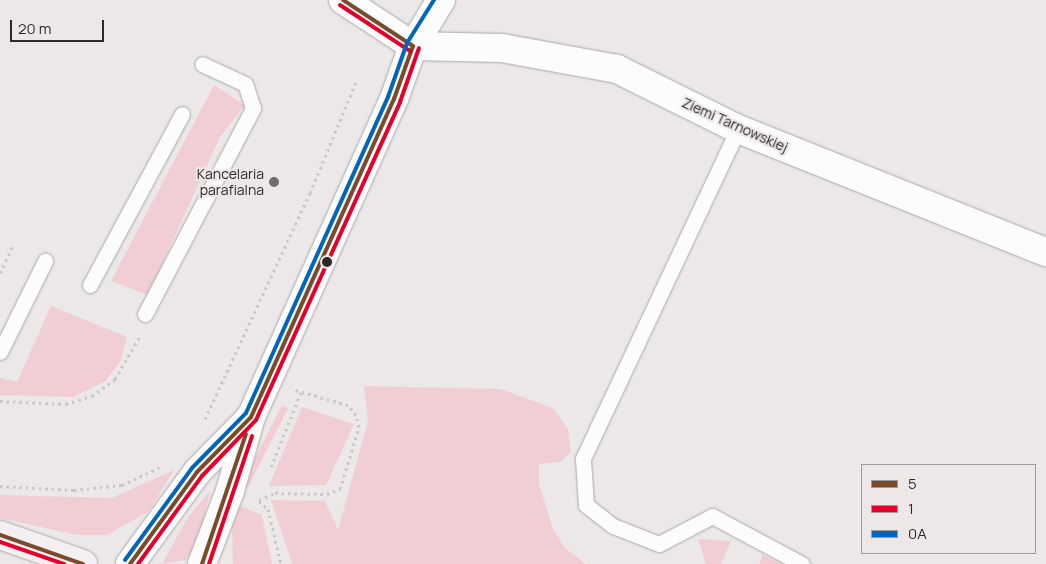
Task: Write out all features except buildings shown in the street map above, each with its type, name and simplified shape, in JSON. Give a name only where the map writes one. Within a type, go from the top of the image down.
[{"type":"main road","points":[[0,535],[83,564]]},
{"type":"street","points":[[343,0],[413,46]]},
{"type":"street","points":[[202,564],[230,491],[251,417],[394,99],[413,46],[442,0]]},
{"type":"street","name":"Ziemi Tarnowskiej","points":[[413,46],[510,49],[617,69],[738,129],[1046,252]]},
{"type":"street","points":[[130,564],[197,472],[251,417]]},
{"type":"lane","points":[[145,314],[253,108],[245,84],[202,64]]},
{"type":"lane","points":[[90,285],[182,114]]},
{"type":"lane","points":[[738,129],[582,459],[586,505],[613,526],[659,544],[712,516],[802,564]]},
{"type":"lane","points":[[0,352],[45,261]]},
{"type":"path","points":[[199,428],[237,355],[356,82]]},
{"type":"path","points":[[0,273],[14,244]]},
{"type":"path","points":[[0,401],[66,404],[92,396],[128,364],[145,314]]},
{"type":"path","points":[[259,500],[275,493],[327,494],[340,488],[359,427],[356,414],[348,405],[267,382]]},
{"type":"path","points":[[266,476],[300,392]]},
{"type":"path","points":[[0,486],[74,490],[122,485],[166,462]]},
{"type":"path","points":[[259,500],[261,492]]},
{"type":"path","points":[[259,500],[268,509],[281,564]]},
{"type":"shaded area","points":[[214,85],[245,105],[220,137],[148,295],[111,281]]},
{"type":"shaded area","points":[[51,306],[127,337],[120,362],[105,381],[73,397],[0,395],[0,378],[17,382]]},
{"type":"shaded area","points":[[364,386],[500,389],[553,408],[568,429],[571,452],[560,462],[539,464],[539,484],[553,529],[565,548],[586,564],[292,564],[271,500],[325,501],[338,530],[368,421]]},
{"type":"shaded area","points":[[282,405],[288,408],[248,487],[242,484]]},
{"type":"shaded area","points":[[302,407],[354,424],[326,485],[269,486]]},
{"type":"shaded area","points":[[174,470],[149,511],[107,535],[77,535],[0,518],[0,495],[112,498]]},
{"type":"shaded area","points":[[210,491],[201,534],[186,560],[162,564],[188,517]]},
{"type":"shaded area","points":[[238,505],[262,515],[272,564],[233,564],[232,528]]},
{"type":"shaded area","points":[[698,539],[731,541],[721,564],[706,564]]},
{"type":"shaded area","points":[[763,555],[782,564],[759,564]]},
{"type":"transit line","name":"5","points":[[343,0],[413,46]]},
{"type":"transit line","name":"0A","points":[[125,560],[192,468],[246,413],[388,97],[407,43],[434,0]]},
{"type":"transit line","name":"1","points":[[340,5],[410,51]]},
{"type":"transit line","name":"5","points":[[130,564],[197,472],[251,417],[394,99],[413,46]]},
{"type":"transit line","name":"1","points":[[138,564],[202,476],[256,420],[400,102],[419,48]]},
{"type":"transit line","name":"5","points":[[202,564],[246,434]]},
{"type":"transit line","name":"1","points":[[209,564],[252,436]]},
{"type":"transit line","name":"5","points":[[0,535],[83,564]]},
{"type":"transit line","name":"1","points":[[0,542],[64,564]]},
{"type":"place","name":"Kancelaria parafialna","points":[[274,182]]}]
